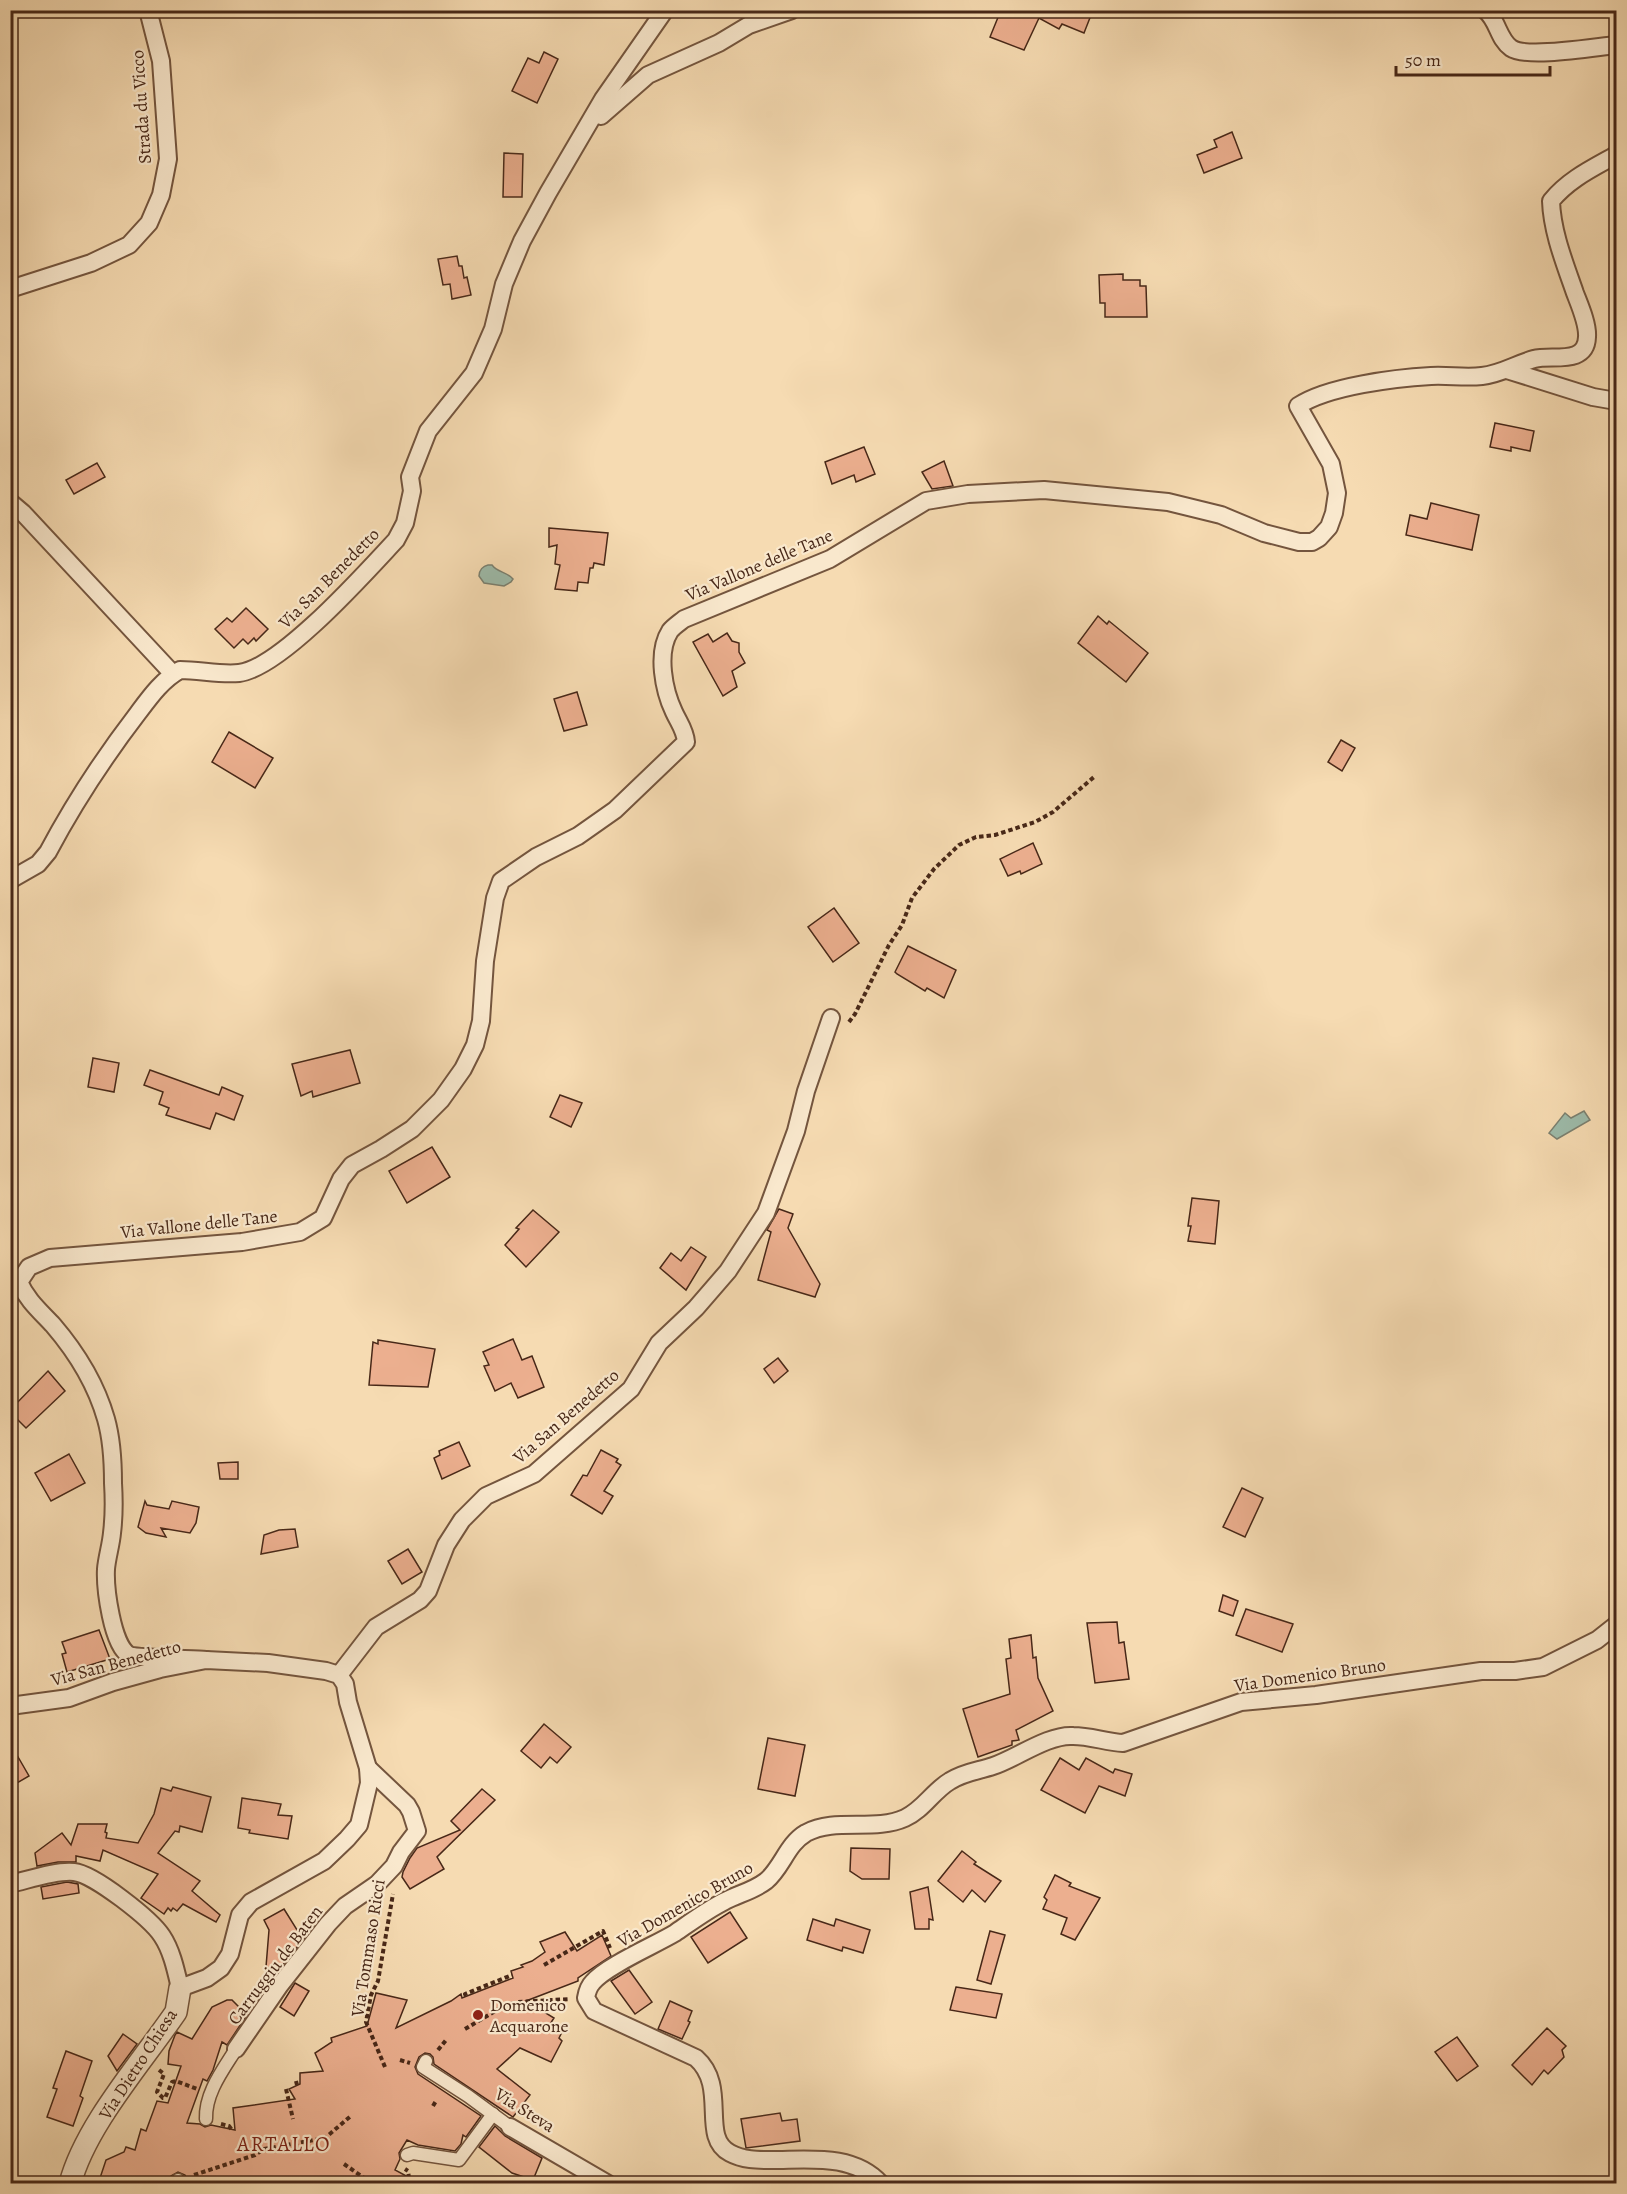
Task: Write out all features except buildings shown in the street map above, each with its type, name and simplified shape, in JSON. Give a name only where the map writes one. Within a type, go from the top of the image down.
[{"type":"street","name":"Strada du Vicco","points":[[10,290],[101,259],[129,245],[149,223],[161,195],[168,159],[161,61],[148,10]]},
{"type":"street","name":"Via San Benedetto","points":[[173,674],[180,670],[241,673],[276,656],[304,633],[396,540],[405,523],[412,491],[410,477],[428,431],[474,373],[493,329],[504,284],[522,240],[603,99],[665,10]]},
{"type":"street","name":"Via San Benedetto","points":[[581,136],[613,104],[648,75],[719,43],[749,25],[792,10]]},
{"type":"street","points":[[1485,10],[1498,27],[1502,38],[1512,49],[1528,53],[1617,45]]},
{"type":"street","points":[[1507,370],[1536,358],[1570,358],[1581,351],[1585,345],[1587,338],[1585,325],[1551,216],[1551,201],[1558,192],[1577,177],[1617,155]]},
{"type":"street","name":"Via Vallone delle Tane","points":[[206,1660],[139,1658],[129,1655],[120,1647],[115,1635],[106,1571],[112,1531],[114,1482],[111,1443],[106,1420],[93,1382],[53,1325],[25,1295],[19,1282],[28,1267],[50,1258],[242,1242],[300,1232],[323,1218],[341,1179],[352,1165],[412,1129],[441,1100],[463,1069],[475,1045],[481,1021],[485,961],[495,897],[501,881],[536,857],[578,836],[615,810],[686,742],[685,732],[666,696],[662,674],[663,653],[670,632],[684,619],[830,559],[926,501],[968,494],[1044,490],[1168,502],[1221,516],[1264,533],[1299,542],[1312,542],[1329,527],[1337,493],[1331,464],[1320,441],[1298,406],[1320,395],[1371,384],[1431,376],[1483,376],[1507,370],[1593,398],[1617,401]]},
{"type":"street","points":[[10,502],[23,513],[173,674],[156,690],[112,747],[48,852],[38,864],[10,880]]},
{"type":"street","name":"Via San Benedetto","points":[[10,1706],[69,1698],[113,1682],[160,1669],[206,1660],[302,1666],[339,1675],[376,1627],[420,1600],[428,1592],[446,1545],[462,1520],[486,1496],[534,1474],[631,1389],[658,1343],[696,1308],[728,1271],[766,1213],[796,1131],[809,1080],[839,1022]]},
{"type":"street","name":"Via Domenico Bruno","points":[[586,1998],[591,1983],[603,1974],[724,1901],[754,1889],[768,1880],[794,1843],[807,1833],[838,1826],[878,1824],[903,1819],[918,1810],[942,1786],[963,1774],[995,1766],[1022,1752],[1057,1739],[1072,1735],[1123,1743],[1241,1702],[1316,1695],[1481,1671],[1515,1671],[1543,1667],[1597,1640],[1617,1625]]},
{"type":"street","points":[[180,1988],[207,1978],[221,1968],[230,1954],[240,1915],[250,1902],[324,1861],[359,1825],[369,1783],[368,1768],[348,1702],[345,1684],[339,1675]]},
{"type":"street","name":"Carruggiu de Baten","points":[[206,2119],[206,2110],[215,2082],[280,1985],[345,1906],[377,1884],[394,1866],[401,1852],[417,1832],[407,1805],[368,1768]]},
{"type":"street","name":"Via Dietro Chiesa","points":[[10,1884],[63,1872],[73,1871],[88,1876],[125,1900],[162,1935],[180,1988],[176,2012],[86,2143],[74,2167],[70,2184]]},
{"type":"street","points":[[586,1998],[594,2011],[696,2058],[702,2063],[711,2077],[714,2130],[722,2147],[731,2154],[752,2160],[834,2160],[867,2172],[881,2184]]},
{"type":"street","name":"Via Steva","points":[[424,2064],[510,2127],[609,2184]]},
{"type":"street","points":[[407,2155],[413,2153],[459,2160],[493,2114]]},
{"type":"path","points":[[839,1022],[855,1014],[889,945],[902,925],[912,898],[934,869],[959,845],[976,837],[995,835],[1035,822],[1053,812],[1094,777]]},
{"type":"path","name":"Via Tommaso Ricci","points":[[385,2067],[366,2022],[371,1995],[378,1981],[393,1900],[394,1866]]},
{"type":"path","name":"Via Domenico Bruno","points":[[543,1965],[603,1931]]},
{"type":"path","points":[[466,1996],[465,1994],[512,1975]]},
{"type":"path","points":[[465,2029],[481,2016],[517,2002],[586,1998]]},
{"type":"path","points":[[438,2050],[446,2040]]},
{"type":"path","points":[[157,2092],[165,2098],[172,2082],[176,2080],[201,2093]]},
{"type":"path","points":[[286,2089],[293,2119]]},
{"type":"path","points":[[433,2106],[435,2101]]},
{"type":"path","points":[[179,2182],[222,2168],[264,2149],[316,2142],[325,2138],[336,2125],[352,2115]]},
{"type":"path","points":[[295,2137],[296,2144]]},
{"type":"path","points":[[344,2164],[370,2181]]},
{"type":"shaded area","points":[[492,565],[513,579],[504,586],[484,583],[479,574],[484,566]]},
{"type":"shaded area","points":[[1584,1111],[1590,1120],[1557,1139],[1549,1133],[1565,1113],[1571,1118]]},
{"type":"place","name":"Domenico Acquarone","points":[[478,2015]]},
{"type":"district","name":"ARTALLO","points":[[284,2144]]}]
